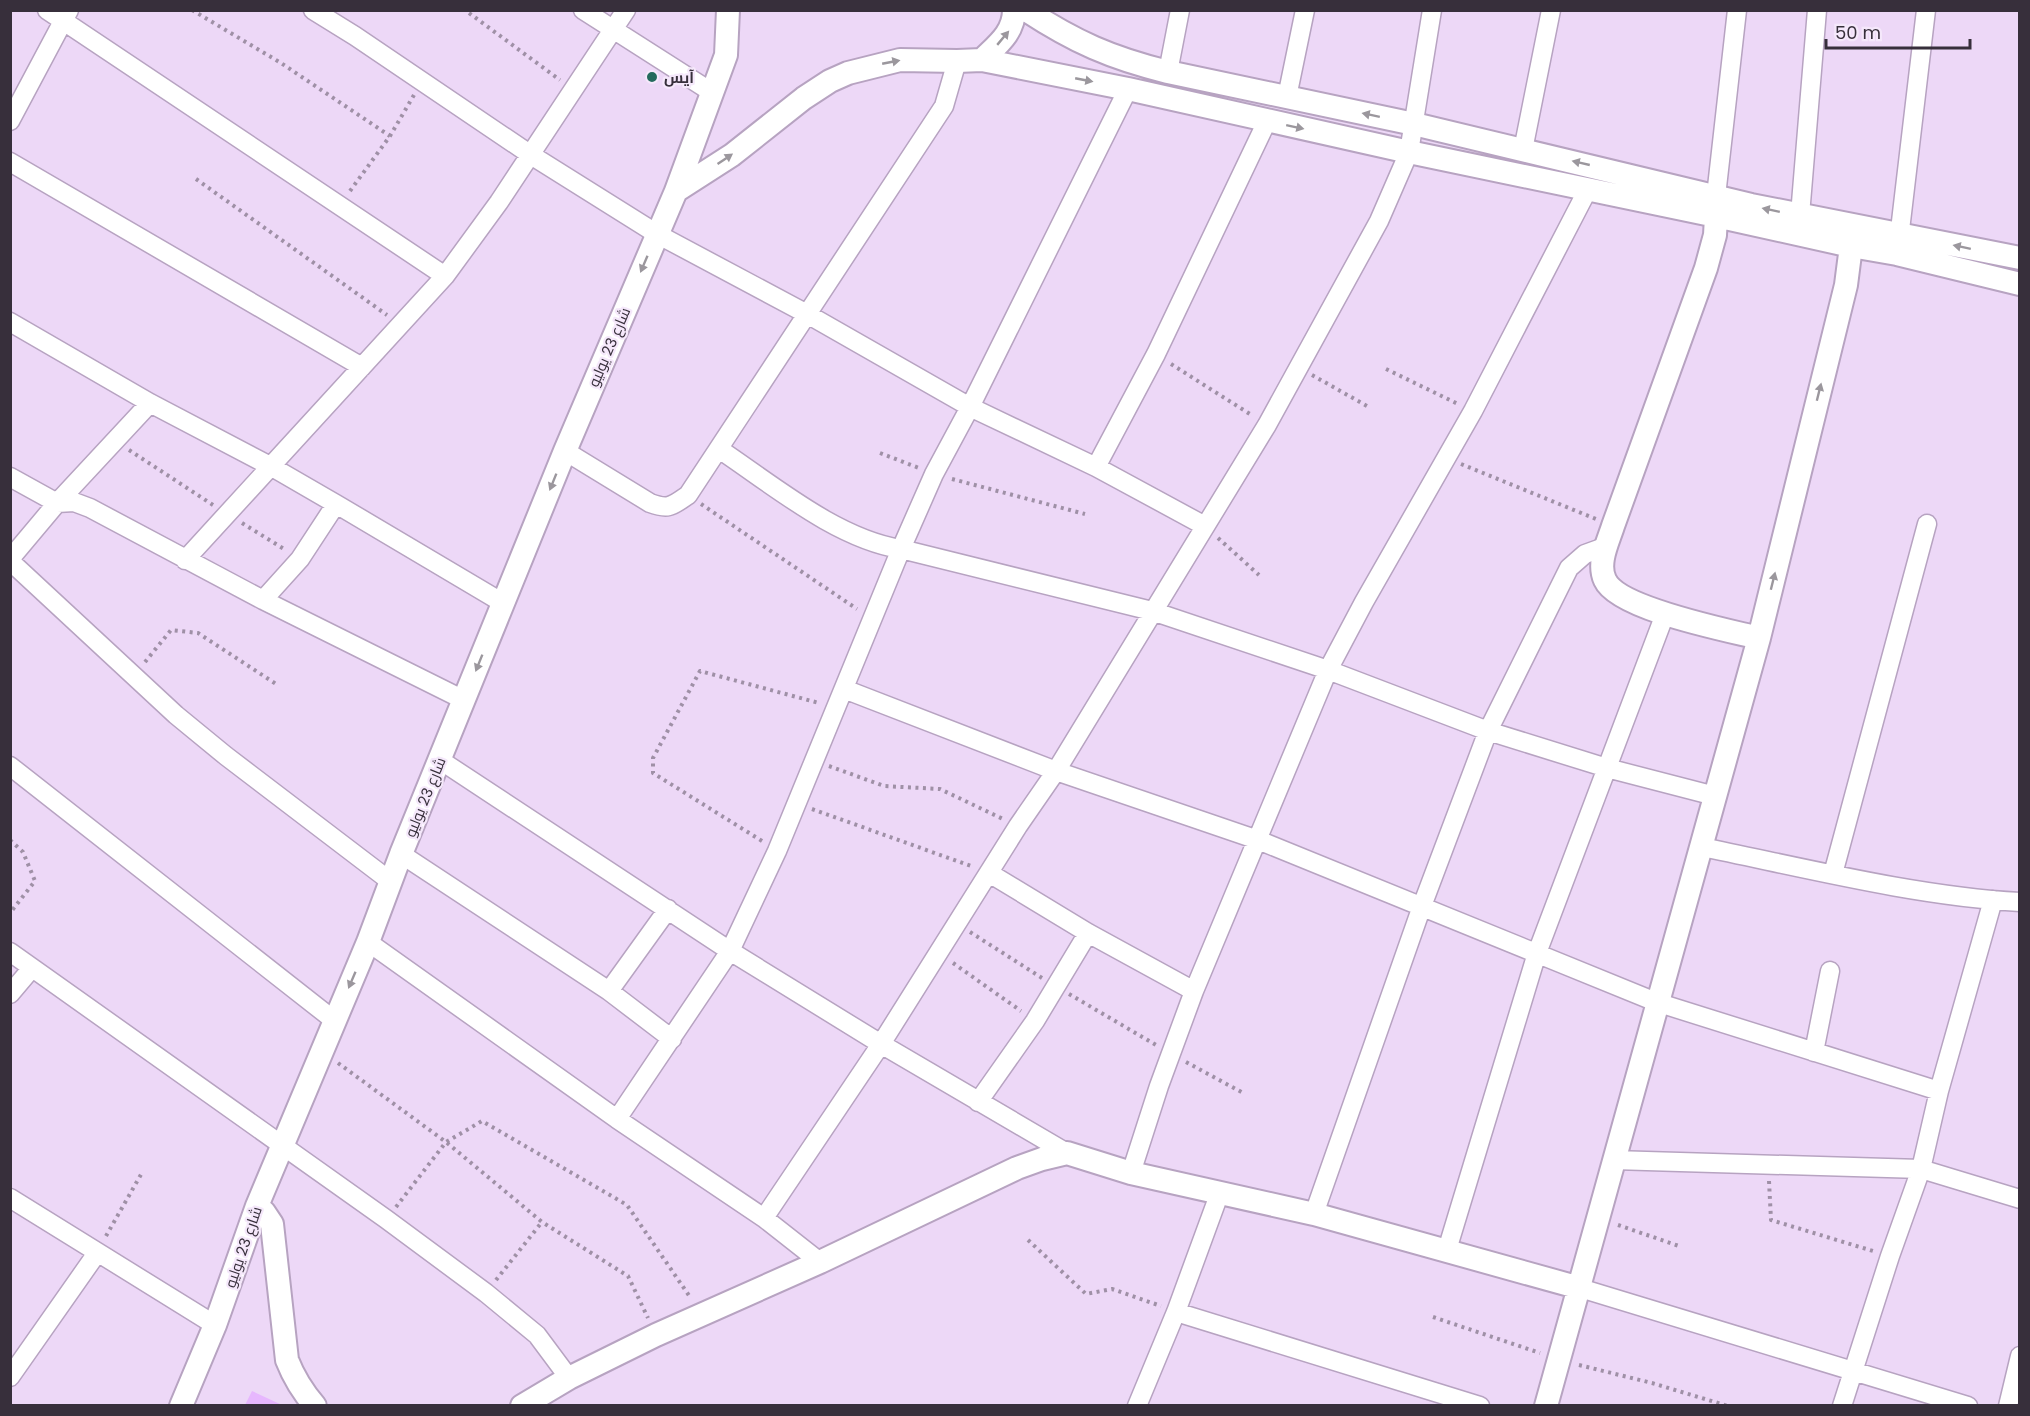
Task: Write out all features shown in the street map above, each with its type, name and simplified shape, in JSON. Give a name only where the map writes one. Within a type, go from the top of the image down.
[{"type":"street","points":[[47,10],[66,15],[445,276]]},
{"type":"street","points":[[313,10],[531,155],[657,234],[807,314],[970,407],[1096,467],[1205,526]]},
{"type":"street","points":[[583,10],[713,93]]},
{"type":"street","points":[[185,560],[445,276],[531,155],[572,89],[626,10]]},
{"type":"street","name":"شارع 23 يوليو","points":[[181,1406],[215,1325],[257,1206],[368,942],[390,881],[565,451],[676,191],[726,55],[728,10]]},
{"type":"street","points":[[982,60],[1007,36],[1012,27],[1014,10]]},
{"type":"street","points":[[1026,10],[1068,37],[1129,62],[1523,150],[1851,246],[1898,244],[2019,258]]},
{"type":"street","points":[[1168,72],[1180,10]]},
{"type":"street","points":[[1287,97],[1305,10]]},
{"type":"street","points":[[764,1218],[881,1044],[1018,826],[1056,771],[1267,425],[1299,368],[1379,221],[1409,152],[1432,10]]},
{"type":"street","points":[[1523,150],[1551,10]]},
{"type":"street","points":[[1737,10],[1715,234],[1706,268],[1610,536],[1602,569],[1608,587],[1624,597],[1665,614],[1759,638]]},
{"type":"street","points":[[1800,215],[1817,10]]},
{"type":"street","points":[[1898,244],[1926,10]]},
{"type":"street","points":[[10,121],[66,15]]},
{"type":"street","points":[[676,191],[732,154],[804,98],[830,81],[848,73],[900,60],[982,60],[1128,89],[1409,152],[1588,189],[1800,215],[2019,284]]},
{"type":"street","points":[[565,451],[650,503],[661,507],[671,507],[688,495],[944,106],[957,61]]},
{"type":"street","points":[[617,1119],[730,951],[777,851],[934,474],[970,407],[1128,89]]},
{"type":"street","points":[[1096,467],[1156,354],[1267,121]]},
{"type":"street","points":[[10,162],[362,367]]},
{"type":"street","points":[[1131,1173],[1170,1054],[1194,991],[1328,670],[1364,602],[1473,411],[1588,189]]},
{"type":"street","points":[[1546,1406],[1599,1218],[1612,1160],[1759,638],[1846,285],[1851,246]]},
{"type":"street","points":[[10,322],[150,403],[272,467],[503,603]]},
{"type":"street","points":[[150,403],[57,503],[10,560],[133,676],[226,756],[390,881]]},
{"type":"street","points":[[719,449],[805,507],[844,530],[880,545],[1152,611],[1328,670],[1488,731],[1607,768],[1715,796]]},
{"type":"street","points":[[10,477],[57,503],[80,503],[185,560],[464,700]]},
{"type":"street","points":[[263,600],[300,559],[336,504]]},
{"type":"street","points":[[1833,874],[1927,524]]},
{"type":"street","points":[[1314,1214],[1422,906],[1488,731],[1569,568],[1610,536]]},
{"type":"street","points":[[1447,1250],[1537,953],[1665,614]]},
{"type":"street","points":[[844,689],[1056,771],[1258,840],[1656,1002],[1939,1091]]},
{"type":"street","points":[[440,760],[730,951],[881,1044],[1067,1153],[1131,1173],[1314,1214],[1447,1250],[1968,1406]]},
{"type":"street","points":[[10,766],[335,1021]]},
{"type":"street","points":[[1702,847],[1833,874],[1993,900],[2019,902]]},
{"type":"street","points":[[401,854],[609,991],[672,1039]]},
{"type":"street","points":[[989,873],[1088,933],[1194,991]]},
{"type":"street","points":[[1842,1406],[1890,1256],[1921,1169],[1939,1091],[1993,900]]},
{"type":"street","points":[[609,991],[668,909]]},
{"type":"street","points":[[978,1102],[1035,1021],[1088,933]]},
{"type":"street","points":[[368,942],[617,1119],[764,1218],[820,1262]]},
{"type":"street","points":[[10,952],[386,1219],[486,1293],[537,1335],[568,1378]]},
{"type":"street","points":[[10,994],[32,968]]},
{"type":"street","points":[[1814,1052],[1830,971]]},
{"type":"street","points":[[522,1406],[568,1378],[656,1335],[820,1262],[1017,1168],[1067,1153]]},
{"type":"street","points":[[1612,1160],[1921,1169],[2019,1199]]},
{"type":"street","points":[[1137,1406],[1176,1312],[1220,1192]]},
{"type":"street","points":[[10,1198],[215,1325]]},
{"type":"street","points":[[257,1206],[272,1224],[287,1360],[292,1375],[315,1406]]},
{"type":"street","points":[[10,1377],[97,1253]]},
{"type":"street","points":[[1176,1312],[1480,1406]]},
{"type":"street","points":[[2008,1406],[2019,1356]]},
{"type":"path","points":[[192,10],[281,63],[390,136]]},
{"type":"path","points":[[469,13],[572,89]]},
{"type":"path","points":[[340,204],[390,136],[422,82]]},
{"type":"path","points":[[196,178],[400,324]]},
{"type":"path","points":[[1156,354],[1267,425]]},
{"type":"path","points":[[1299,368],[1367,406]]},
{"type":"path","points":[[1386,369],[1473,411]]},
{"type":"path","points":[[114,441],[300,559]]},
{"type":"path","points":[[880,453],[934,474],[1085,514]]},
{"type":"path","points":[[1446,458],[1610,536]]},
{"type":"path","points":[[688,495],[872,620]]},
{"type":"path","points":[[1205,526],[1259,576]]},
{"type":"path","points":[[133,676],[171,630],[198,633],[276,684]]},
{"type":"path","points":[[777,851],[653,773],[653,758],[700,671],[837,707]]},
{"type":"path","points":[[815,761],[884,786],[940,789],[1018,826]]},
{"type":"path","points":[[796,804],[989,873]]},
{"type":"path","points":[[10,840],[23,852],[35,881],[10,913]]},
{"type":"path","points":[[957,924],[1056,987],[1170,1054],[1245,1094]]},
{"type":"path","points":[[938,953],[1035,1021]]},
{"type":"path","points":[[323,1052],[446,1142],[542,1222],[628,1276],[656,1335]]},
{"type":"path","points":[[386,1219],[446,1142],[482,1121],[627,1205],[703,1316]]},
{"type":"path","points":[[1768,1165],[1771,1220],[1890,1256]]},
{"type":"path","points":[[97,1253],[143,1171]]},
{"type":"path","points":[[1599,1218],[1679,1246]]},
{"type":"path","points":[[486,1293],[542,1222]]},
{"type":"path","points":[[1028,1240],[1086,1294],[1112,1289],[1176,1312]]},
{"type":"shaded area","points":[[252,1391],[282,1405],[245,1405]]},
{"type":"place","name":"آيس","points":[[652,77]]}]
